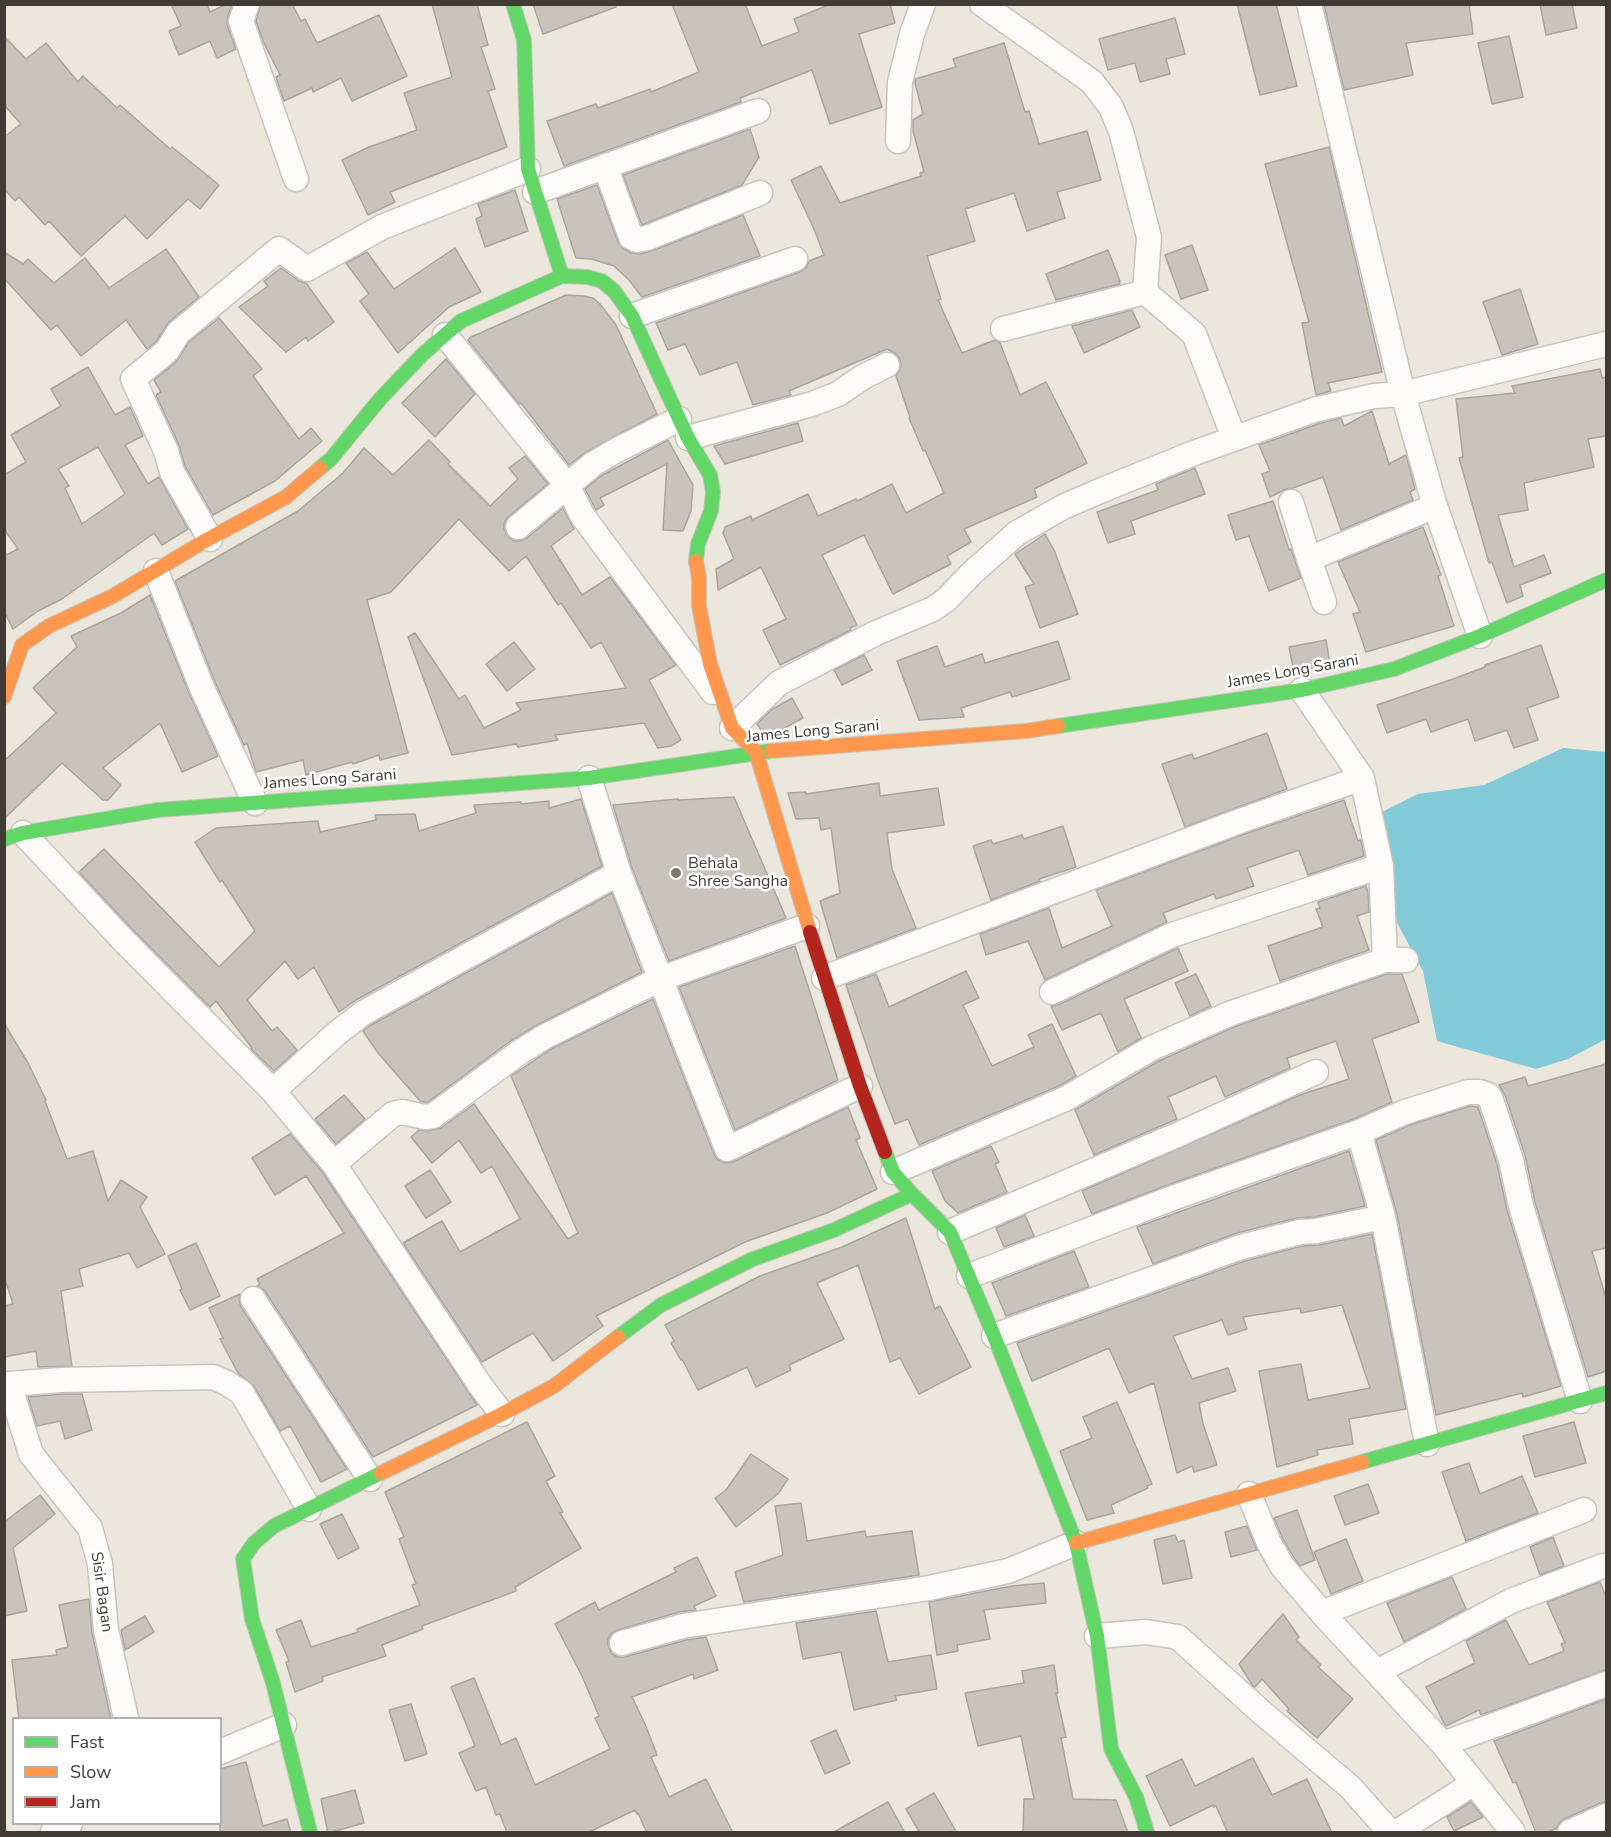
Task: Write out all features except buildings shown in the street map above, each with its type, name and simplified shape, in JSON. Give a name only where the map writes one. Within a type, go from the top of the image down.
[{"type":"street","points":[[247,4],[241,21],[296,179]]},
{"type":"street","points":[[513,4],[524,39],[532,181],[562,276]]},
{"type":"street","points":[[898,141],[900,81],[912,34],[923,4]]},
{"type":"street","points":[[982,4],[1092,82],[1111,107],[1121,131],[1149,237],[1145,292]]},
{"type":"street","points":[[1310,4],[1403,394],[1435,506],[1480,636]]},
{"type":"street","points":[[210,538],[172,472],[166,451],[133,379],[167,351],[178,333],[279,249],[307,269],[382,227],[532,181],[605,166],[758,111]]},
{"type":"street","points":[[605,166],[631,237],[637,240],[760,193]]},
{"type":"street","points":[[632,316],[795,259]]},
{"type":"street","points":[[4,697],[11,648],[22,645],[49,626],[113,596],[210,538],[286,497],[331,459],[380,399],[423,354],[461,321],[562,276],[602,281],[614,291],[632,316],[683,429],[710,475],[711,511],[695,558],[699,578],[699,606],[710,664],[729,718]]},
{"type":"street","points":[[1003,329],[1145,292]]},
{"type":"street","points":[[1145,292],[1194,334],[1234,438]]},
{"type":"street","points":[[445,335],[567,485],[582,516],[756,752],[807,926],[860,1086],[893,1172],[950,1232],[1076,1543],[1097,1636],[1111,1749],[1136,1797],[1147,1833]]},
{"type":"street","points":[[729,718],[779,682],[876,633],[933,609],[946,600],[1017,533],[1063,507],[1102,490],[1234,438],[1314,410],[1374,396],[1403,394],[1606,344]]},
{"type":"street","points":[[518,527],[593,464],[616,450],[683,429],[813,404],[838,394],[863,377],[887,365]]},
{"type":"street","points":[[1291,502],[1324,602]]},
{"type":"street","points":[[1309,559],[1435,506]]},
{"type":"street","points":[[156,571],[202,688],[255,802]]},
{"type":"street","name":"James Long Sarani","points":[[14,836],[158,810],[589,777],[756,752],[1026,731],[1302,690],[1394,669],[1480,636],[1606,580]]},
{"type":"street","points":[[893,1172],[1065,1099],[1152,1048],[1229,1014],[1396,960],[1381,866],[1362,778],[1302,690]]},
{"type":"street","points":[[589,777],[619,873],[727,1149],[860,1086]]},
{"type":"street","points":[[824,978],[1237,822],[1362,778]]},
{"type":"street","points":[[14,836],[123,940],[273,1091],[334,1164],[480,1385],[502,1414]]},
{"type":"street","points":[[1052,992],[1172,935],[1381,866]]},
{"type":"street","points":[[273,1091],[336,1034],[363,1013],[619,873]]},
{"type":"street","points":[[334,1164],[393,1114],[402,1112],[425,1117],[433,1116],[544,1037],[660,979],[807,926]]},
{"type":"street","points":[[950,1232],[1177,1135],[1316,1072]]},
{"type":"street","points":[[969,1276],[1170,1199],[1359,1132],[1405,1112],[1468,1092],[1480,1092],[1488,1095],[1511,1160],[1521,1206],[1580,1401]]},
{"type":"street","points":[[1359,1132],[1383,1217],[1426,1444]]},
{"type":"street","points":[[310,1833],[273,1683],[252,1618],[243,1559],[254,1543],[274,1526],[554,1386],[661,1305],[753,1259],[834,1230],[912,1194]]},
{"type":"street","points":[[994,1336],[1241,1247],[1300,1232],[1316,1231],[1383,1217]]},
{"type":"street","points":[[253,1299],[370,1479]]},
{"type":"street","points":[[7,1385],[61,1380],[213,1377],[242,1393],[309,1509]]},
{"type":"street","name":"Sisir Bagan","points":[[7,1385],[31,1454],[90,1528],[100,1564],[106,1630],[126,1717]]},
{"type":"street","points":[[621,1643],[683,1626],[929,1588],[1008,1571],[1076,1543],[1606,1394]]},
{"type":"street","points":[[1249,1494],[1275,1556],[1322,1613],[1443,1744],[1514,1833]]},
{"type":"street","points":[[1322,1613],[1584,1510]]},
{"type":"street","points":[[1377,1672],[1511,1601],[1603,1566]]},
{"type":"street","points":[[1097,1636],[1146,1632],[1178,1637],[1260,1711],[1350,1787],[1390,1833]]},
{"type":"street","points":[[1443,1744],[1606,1684]]},
{"type":"street","points":[[222,1751],[284,1725]]},
{"type":"street","points":[[1397,1833],[1474,1783]]},
{"type":"street","points":[[1570,1833],[1606,1816]]},
{"type":"street","points":[[53,1833],[68,1825]]},
{"type":"water","points":[[1563,748],[1606,752],[1606,1039],[1568,1059],[1536,1069],[1437,1041],[1423,971],[1395,919],[1394,873],[1372,817],[1418,794],[1484,785]]},
{"type":"traffic: fast","points":[[513,4],[524,40],[528,169],[562,276]]},
{"type":"traffic: fast","points":[[320,468],[331,459],[380,399],[423,354],[461,321],[562,276],[587,277],[602,281],[614,291],[632,316],[688,438],[710,475],[713,492],[711,511],[698,544],[696,561]]},
{"type":"traffic: fast","points":[[1058,726],[1302,690],[1394,669],[1480,636],[1606,580]]},
{"type":"traffic: fast","points":[[4,839],[23,833],[158,810],[589,778],[771,751]]},
{"type":"traffic: fast","points":[[885,1152],[893,1172],[950,1232],[1076,1543],[1097,1636],[1111,1749],[1136,1797],[1147,1832]]},
{"type":"traffic: fast","points":[[618,1337],[661,1305],[753,1259],[834,1230],[912,1194]]},
{"type":"traffic: fast","points":[[1362,1462],[1606,1393]]},
{"type":"traffic: fast","points":[[310,1832],[273,1683],[252,1619],[243,1559],[254,1543],[274,1526],[381,1473]]},
{"type":"traffic: slow","points":[[4,697],[22,645],[49,626],[113,596],[203,542],[286,497],[320,468]]},
{"type":"traffic: slow","points":[[696,561],[699,578],[699,606],[710,664],[732,728],[756,752],[810,932]]},
{"type":"traffic: slow","points":[[771,751],[1026,731],[1058,726]]},
{"type":"traffic: slow","points":[[381,1473],[554,1386],[618,1337]]},
{"type":"traffic: slow","points":[[1076,1543],[1362,1462]]},
{"type":"traffic: jam","points":[[810,932],[860,1086],[885,1152]]},
{"type":"place","name":"Behala Shree Sangha","points":[[676,873]]}]
